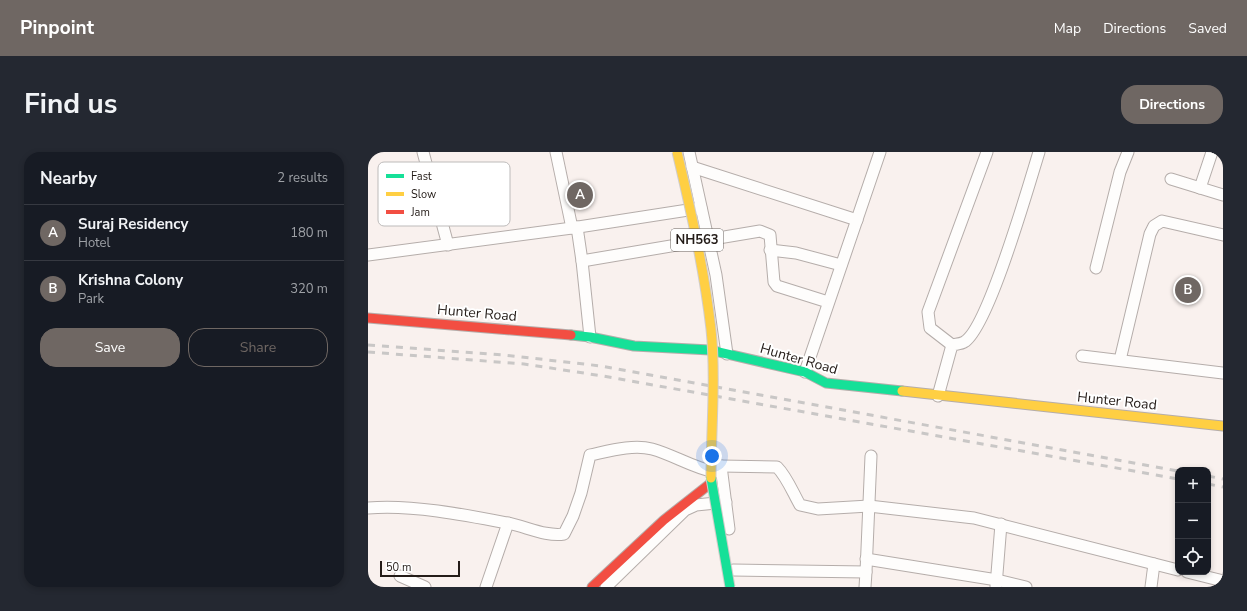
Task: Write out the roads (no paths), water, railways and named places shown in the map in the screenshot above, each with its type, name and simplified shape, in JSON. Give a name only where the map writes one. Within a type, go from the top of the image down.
[{"type":"main road","name":"NH563","points":[[677,152],[698,242],[711,330],[711,483],[730,587]]},
{"type":"main road","name":"Hunter Road","points":[[368,318],[590,337],[634,346],[710,350],[805,372],[826,383],[1223,426]]},
{"type":"main road","points":[[592,587],[643,537],[681,504],[711,483]]},
{"type":"street","points":[[423,152],[426,162]]},
{"type":"street","points":[[556,152],[582,261],[590,337]]},
{"type":"street","points":[[689,152],[720,296],[727,354]]},
{"type":"street","points":[[805,372],[880,152]]},
{"type":"street","points":[[952,345],[930,328],[928,312],[987,152]]},
{"type":"street","points":[[952,345],[965,342],[976,330],[991,298],[1039,152]]},
{"type":"street","points":[[1096,268],[1120,172],[1128,152]]},
{"type":"street","points":[[1200,188],[1212,152]]},
{"type":"street","points":[[692,167],[857,220]]},
{"type":"street","points":[[1171,179],[1223,195]]},
{"type":"street","points":[[368,255],[574,228],[701,208]]},
{"type":"street","points":[[1120,360],[1150,234],[1154,226],[1162,221],[1223,235]]},
{"type":"street","points":[[443,226],[448,244]]},
{"type":"street","points":[[582,261],[760,231],[770,235],[770,250],[774,282],[777,286],[828,302]]},
{"type":"street","points":[[770,250],[796,253],[841,265]]},
{"type":"street","points":[[938,396],[952,345]]},
{"type":"street","points":[[1082,356],[1223,373]]},
{"type":"street","points":[[368,508],[430,511],[508,523],[556,535],[564,534],[573,516],[581,493],[590,455],[637,448],[651,449],[704,470],[717,472],[721,466]]},
{"type":"street","points":[[865,587],[871,456]]},
{"type":"street","points":[[721,466],[777,467],[784,476],[787,484],[800,505],[813,509],[869,506],[974,518],[1175,569]]},
{"type":"street","points":[[721,466],[736,587]]},
{"type":"street","points":[[606,587],[685,510],[696,505],[726,502]]},
{"type":"street","points":[[486,587],[508,523]]},
{"type":"street","points":[[997,583],[1001,524]]},
{"type":"street","points":[[866,559],[1026,587]]},
{"type":"street","points":[[1151,587],[1154,564]]},
{"type":"street","points":[[733,570],[866,572]]},
{"type":"street","points":[[1198,575],[1223,581],[1222,587]]},
{"type":"street","points":[[400,576],[425,587]]},
{"type":"railway","points":[[368,345],[504,355],[601,366],[1175,470]]},
{"type":"railway","points":[[368,352],[524,364],[603,376],[1175,478]]},
{"type":"railway","points":[[1211,477],[1223,479]]},
{"type":"railway","points":[[1211,485],[1223,487]]},
{"type":"place","name":"Suraj Residency","points":[[580,195]]},
{"type":"place","name":"Krishna Colony","points":[[1188,290]]}]
